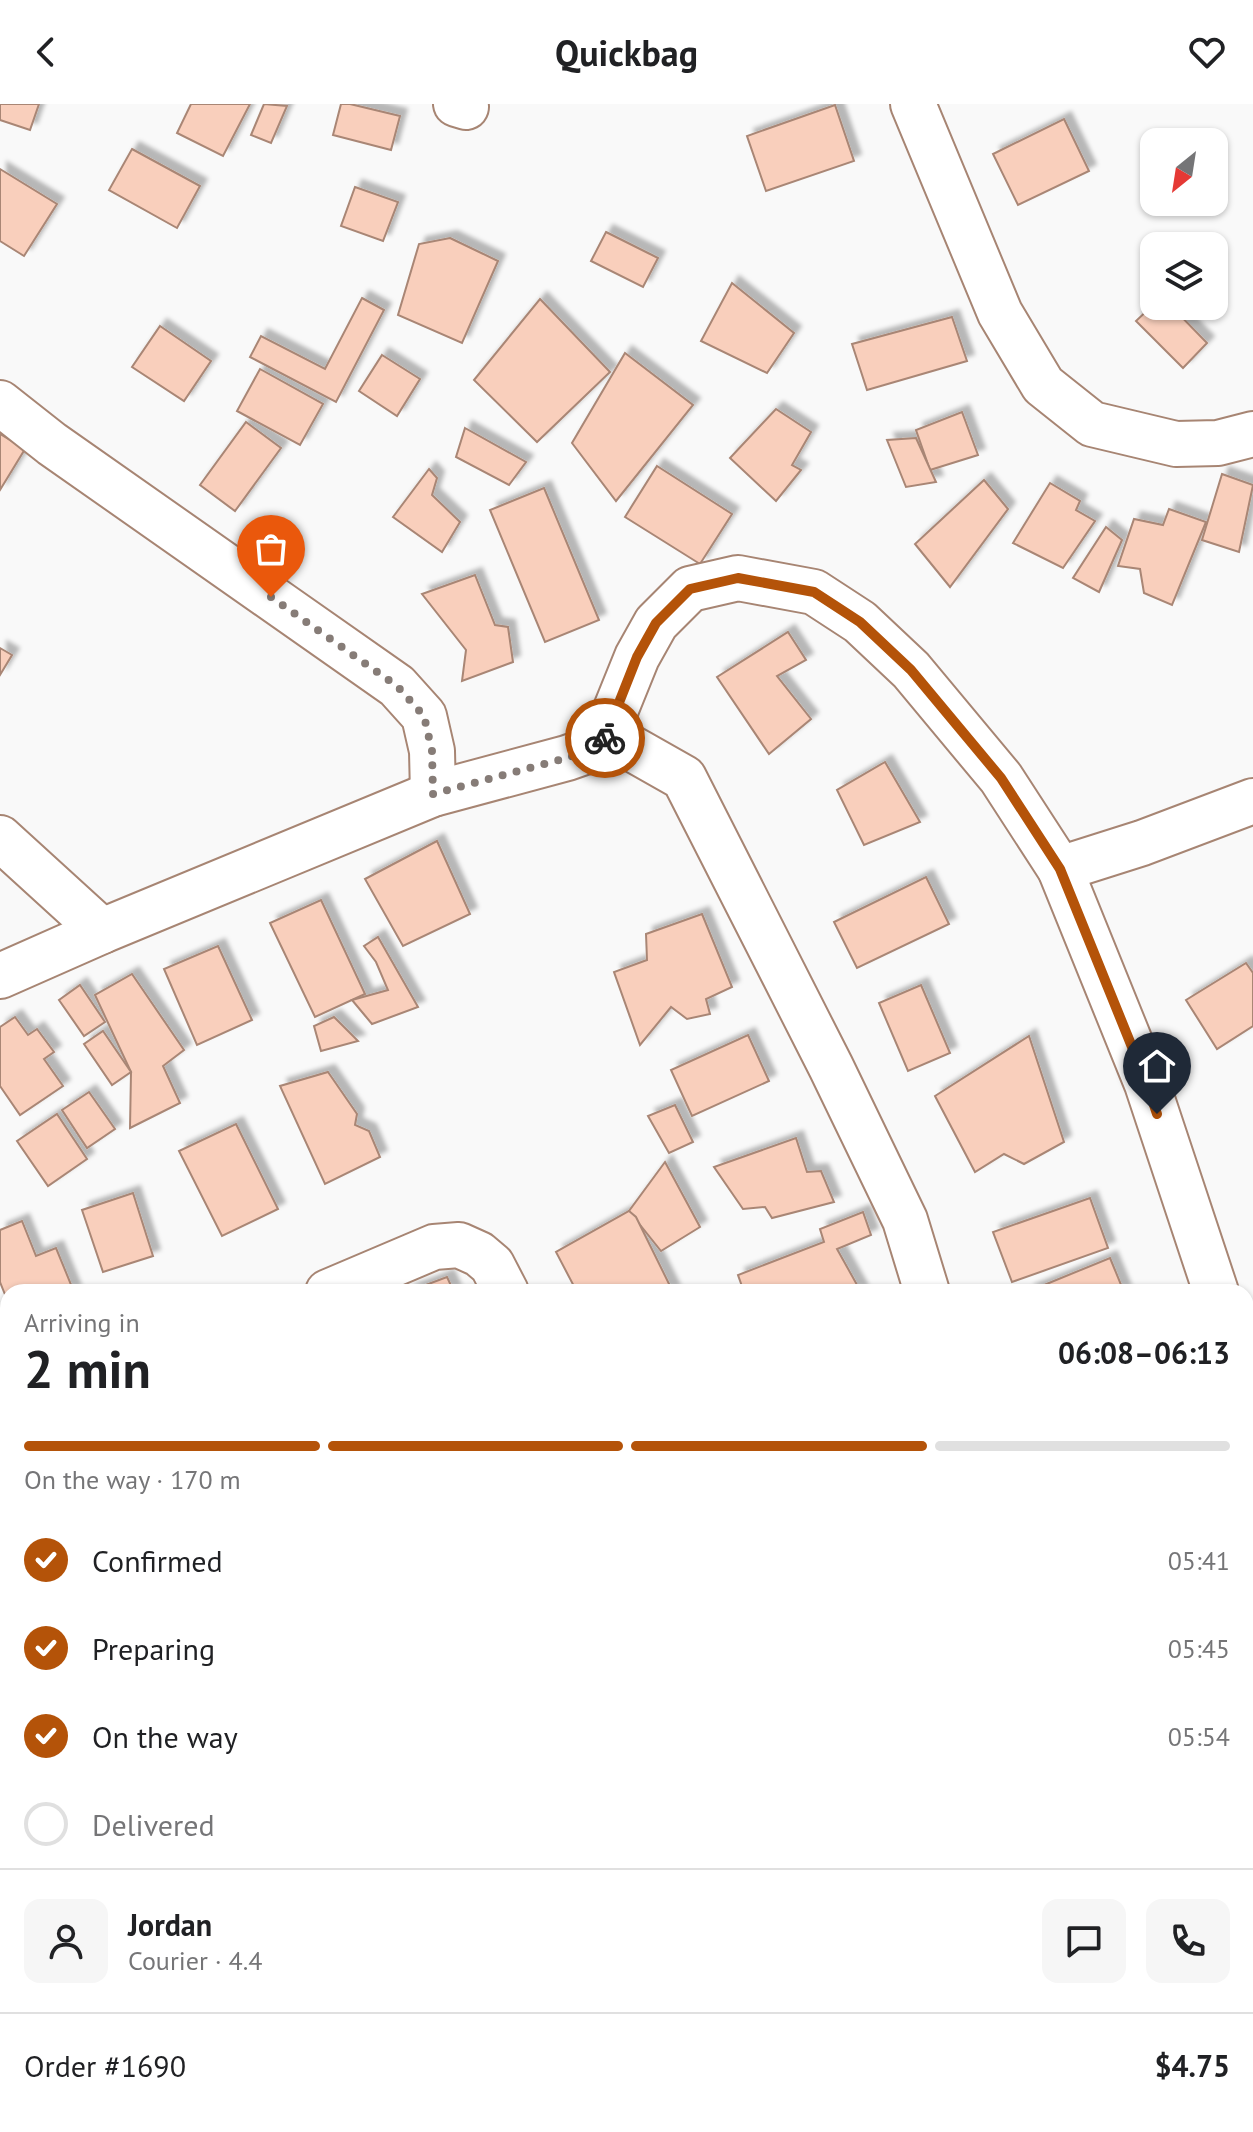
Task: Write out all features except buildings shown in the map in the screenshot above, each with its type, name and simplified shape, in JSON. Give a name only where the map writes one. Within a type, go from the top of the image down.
[{"type":"street","points":[[913,104],[1000,313],[1043,385],[1092,424],[1176,444],[1218,443],[1253,434]]},
{"type":"street","points":[[0,403],[52,444],[397,686],[424,716],[432,751],[433,794]]},
{"type":"street","points":[[601,746],[637,657],[656,623],[690,589],[738,578],[814,592],[860,622],[911,670],[1001,778],[1060,869],[1147,1084],[1213,1284]]},
{"type":"street","points":[[0,976],[433,794],[601,746],[631,748],[684,778],[905,1220],[925,1284]]},
{"type":"street","points":[[1060,869],[1142,843],[1253,801]]},
{"type":"street","points":[[0,838],[102,931]]},
{"type":"street","points":[[347,1284],[434,1247],[459,1245],[479,1254],[492,1265],[502,1284]]},
{"type":"way so far","points":[[271,597],[397,686],[424,716],[432,751],[433,794],[567,758],[601,746],[605,738]]},
{"type":"route","points":[[605,738],[637,657],[656,623],[690,589],[738,578],[814,592],[860,622],[911,670],[1001,778],[1060,869],[1157,1114]]}]
